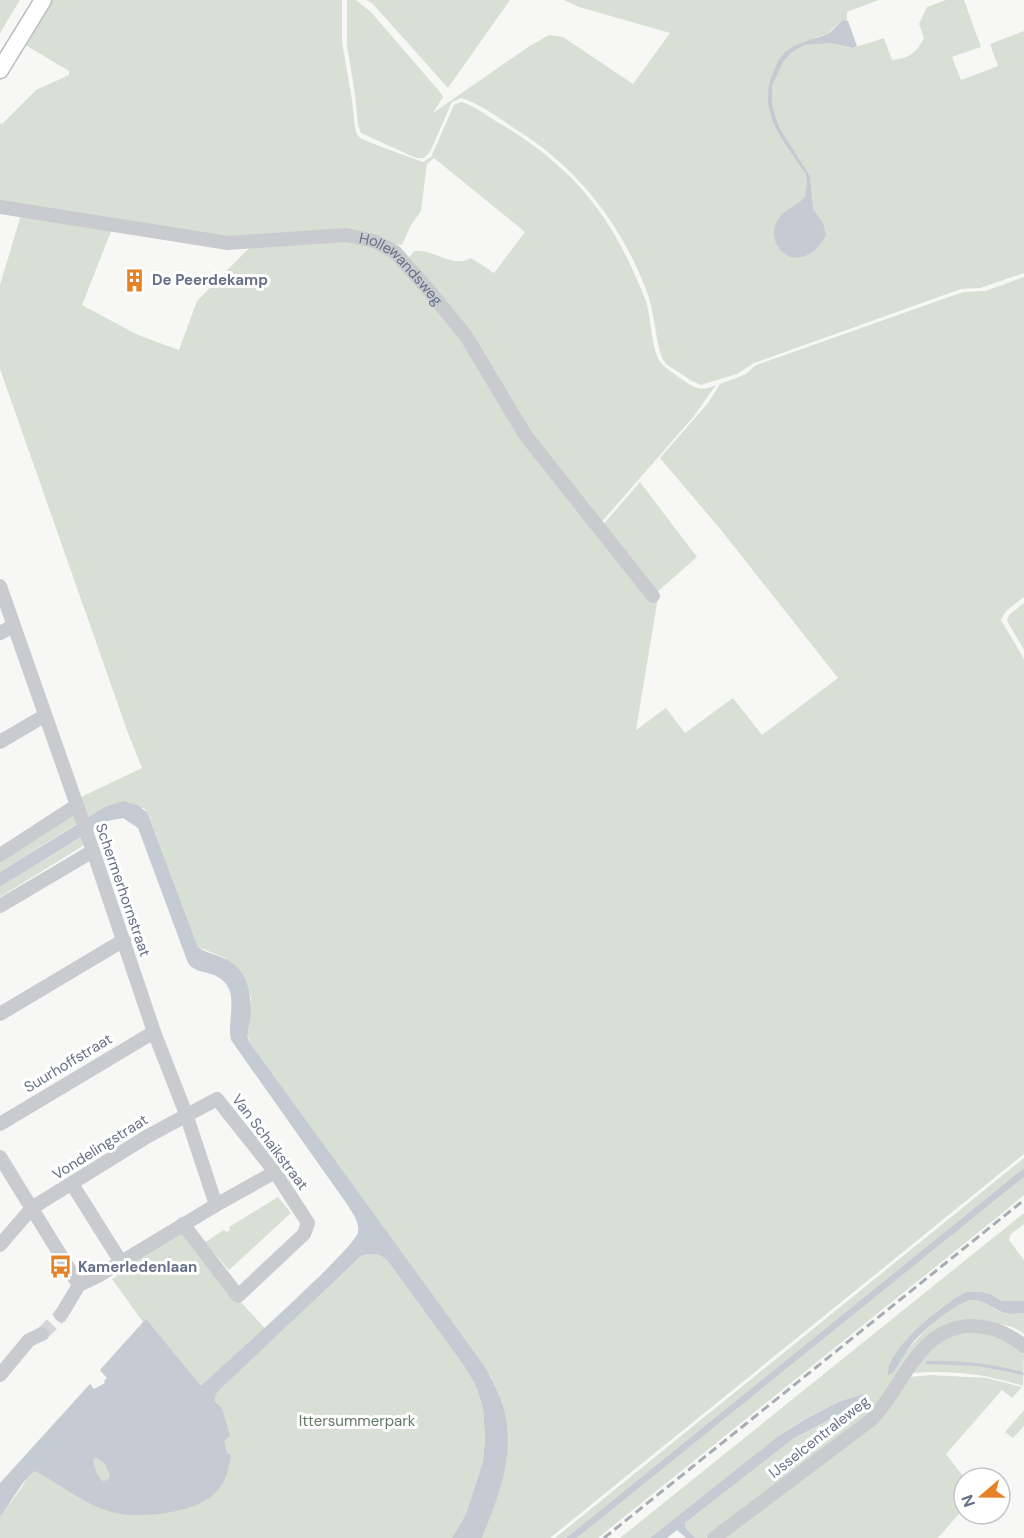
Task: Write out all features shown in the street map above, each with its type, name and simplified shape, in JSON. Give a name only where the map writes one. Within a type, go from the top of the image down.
[{"type":"main road","points":[[0,70],[43,0]]},
{"type":"street","name":"Hollewandsweg","points":[[0,207],[228,243],[329,234],[352,236],[384,244],[395,252],[415,274],[460,329],[486,367],[526,436],[653,596]]},
{"type":"street","name":"Schermerhornstraat","points":[[0,586],[216,1204]]},
{"type":"street","points":[[0,633],[13,626]]},
{"type":"street","points":[[0,742],[44,716]]},
{"type":"street","points":[[0,855],[79,811]]},
{"type":"street","points":[[0,906],[93,851]]},
{"type":"street","points":[[0,1014],[124,940]]},
{"type":"street","name":"Suurhoffstraat","points":[[0,1124],[154,1032]]},
{"type":"street","name":"Van Schaikstraat","points":[[183,1224],[238,1296],[304,1234],[308,1223],[275,1172],[217,1099],[186,1114]]},
{"type":"street","name":"Vondelingstraat","points":[[0,1245],[32,1208],[186,1114]]},
{"type":"street","points":[[0,1157],[80,1285]]},
{"type":"street","points":[[61,1315],[80,1285],[216,1204],[275,1172]]},
{"type":"street","points":[[72,1184],[121,1262]]},
{"type":"street","name":"IJsselcentraleweg","points":[[714,1538],[871,1420],[884,1407],[916,1356],[931,1340],[943,1332],[958,1327],[992,1328],[1007,1333],[1024,1346]]},
{"type":"street","points":[[0,1375],[29,1340],[42,1334]]},
{"type":"green space","points":[[0,0],[20,0],[0,33]]},
{"type":"green space","points":[[50,0],[342,0],[342,42],[355,128],[360,138],[423,162],[431,157],[454,105],[461,102],[476,108],[527,141],[570,177],[604,218],[619,242],[644,296],[657,357],[661,363],[695,387],[701,389],[716,385],[694,416],[599,525],[530,438],[408,259],[414,251],[422,251],[457,261],[471,258],[494,273],[525,232],[434,158],[427,164],[421,211],[411,225],[402,245],[390,244],[375,238],[243,239],[0,204],[0,123],[2,124],[36,90],[69,75],[69,71],[22,43]]},
{"type":"green space","points":[[347,0],[356,0],[371,12],[440,92],[443,97],[433,113],[549,35],[563,37],[633,84],[670,33],[579,7],[564,0],[879,0],[847,12],[847,20],[840,22],[827,34],[815,38],[817,43],[831,43],[853,48],[884,38],[892,60],[908,56],[921,43],[924,38],[919,24],[927,7],[946,0],[964,0],[981,47],[952,57],[961,80],[998,66],[990,44],[1024,31],[1024,273],[980,288],[961,289],[754,363],[737,374],[701,385],[666,364],[662,358],[648,295],[626,246],[612,223],[579,181],[539,145],[489,112],[461,98],[452,102],[430,152],[424,158],[416,158],[361,133],[347,45]]},
{"type":"green space","points":[[366,0],[510,0],[448,88],[372,3]]},
{"type":"green space","points":[[21,215],[112,229],[82,305],[138,335],[179,350],[197,301],[251,246],[339,239],[384,250],[439,307],[657,603],[636,730],[666,708],[685,733],[733,698],[762,735],[838,678],[721,530],[660,458],[708,403],[720,384],[746,374],[756,365],[946,298],[964,292],[985,291],[1024,277],[1024,597],[1006,611],[1001,620],[1024,659],[1024,1154],[550,1538],[482,1538],[497,1498],[506,1458],[505,1418],[491,1377],[250,1043],[247,1033],[251,998],[245,980],[225,958],[198,947],[147,812],[144,808],[88,817],[81,797],[142,768],[0,369],[0,285]]},
{"type":"green space","points":[[640,482],[697,557],[655,594],[601,527]]},
{"type":"green space","points":[[1024,603],[1024,650],[1007,621],[1009,615]]},
{"type":"green space","points":[[75,814],[78,823],[0,872],[0,860]]},
{"type":"green space","points":[[83,836],[86,844],[0,897],[0,887]]},
{"type":"green space","points":[[1024,1158],[1024,1168],[566,1538],[555,1538]]},
{"type":"green space","points":[[1024,1177],[1024,1195],[1000,1215],[598,1538],[577,1538]]},
{"type":"green space","points":[[278,1197],[291,1213],[229,1270],[205,1242],[224,1230],[226,1232],[230,1230],[229,1227]]},
{"type":"green space","points":[[1024,1213],[1024,1224],[1011,1234],[1009,1240],[1024,1260],[1024,1301],[1002,1301],[992,1295],[966,1292],[941,1308],[918,1328],[904,1355],[937,1320],[958,1305],[968,1301],[980,1301],[1007,1314],[1024,1313],[1024,1334],[1011,1327],[990,1322],[967,1320],[948,1324],[931,1334],[917,1348],[867,1416],[706,1538],[695,1538],[685,1527],[685,1523],[793,1439],[830,1420],[866,1407],[870,1400],[868,1396],[840,1402],[804,1419],[777,1437],[650,1538],[620,1538]]},
{"type":"green space","name":"Ittersummerpark","points":[[176,1233],[185,1233],[236,1297],[273,1337],[361,1256],[374,1254],[387,1260],[462,1363],[475,1384],[483,1408],[485,1437],[483,1461],[466,1514],[452,1538],[0,1538],[0,1517],[22,1487],[64,1414],[90,1384],[94,1389],[105,1383],[107,1378],[100,1370],[143,1322],[112,1279],[117,1276],[115,1272]]},
{"type":"green space","points":[[977,1332],[1002,1340],[1024,1354],[1023,1386],[996,1378],[968,1374],[912,1373],[938,1343],[954,1335]]},
{"type":"green space","points":[[931,1375],[987,1378],[1022,1387],[1012,1398],[1002,1390],[946,1454],[955,1466],[952,1466],[952,1522],[938,1538],[721,1538],[872,1423],[909,1377]]},
{"type":"green space","points":[[1024,1410],[1024,1426],[1013,1438],[1005,1432]]},
{"type":"shaded area","points":[[844,20],[848,21],[857,46],[853,48],[831,43],[804,45],[792,52],[783,62],[772,86],[775,116],[780,129],[810,176],[813,209],[823,223],[826,235],[815,249],[805,256],[794,258],[785,254],[778,247],[774,228],[782,215],[805,197],[806,174],[775,126],[768,101],[769,87],[775,66],[785,52],[829,33]]},
{"type":"shaded area","points":[[123,801],[137,805],[147,812],[198,947],[232,962],[244,977],[250,998],[251,1013],[248,1034],[250,1043],[491,1378],[504,1410],[508,1443],[504,1476],[482,1538],[452,1538],[466,1514],[483,1461],[485,1438],[483,1408],[475,1384],[387,1260],[371,1254],[361,1256],[217,1392],[214,1401],[222,1408],[230,1436],[224,1441],[227,1453],[231,1455],[225,1479],[216,1492],[207,1499],[196,1505],[169,1513],[127,1515],[94,1505],[35,1471],[22,1485],[0,1517],[0,1483],[90,1384],[94,1389],[105,1383],[107,1378],[100,1370],[146,1319],[201,1386],[336,1260],[358,1232],[357,1222],[349,1207],[231,1040],[232,1004],[228,987],[214,975],[196,970],[188,963],[138,828],[123,818],[107,821],[0,887],[0,872],[105,807]],"holes":[[[96,1457],[105,1464],[110,1475],[108,1480],[103,1481],[96,1471],[93,1459]]]},
{"type":"shaded area","points":[[1024,1168],[1024,1177],[577,1538],[566,1538]]},
{"type":"shaded area","points":[[966,1292],[981,1292],[1002,1301],[1024,1301],[1024,1313],[1005,1313],[975,1300],[961,1304],[919,1336],[893,1373],[888,1375],[890,1364],[906,1340],[931,1316]]},
{"type":"shaded area","points":[[926,1361],[988,1365],[1023,1372],[1024,1375],[978,1366],[926,1364]]},
{"type":"shaded area","points":[[863,1394],[870,1400],[869,1405],[829,1420],[793,1439],[685,1523],[685,1527],[695,1538],[686,1538],[677,1530],[667,1538],[650,1538],[777,1437],[805,1419],[839,1402]]},
{"type":"tunnel","points":[[42,1334],[61,1315]]},
{"type":"railway","points":[[604,1538],[1024,1200]]},
{"type":"place","name":"De Peerdekamp","points":[[134,280]]},
{"type":"place","name":"Kamerledenlaan","points":[[60,1267]]}]
